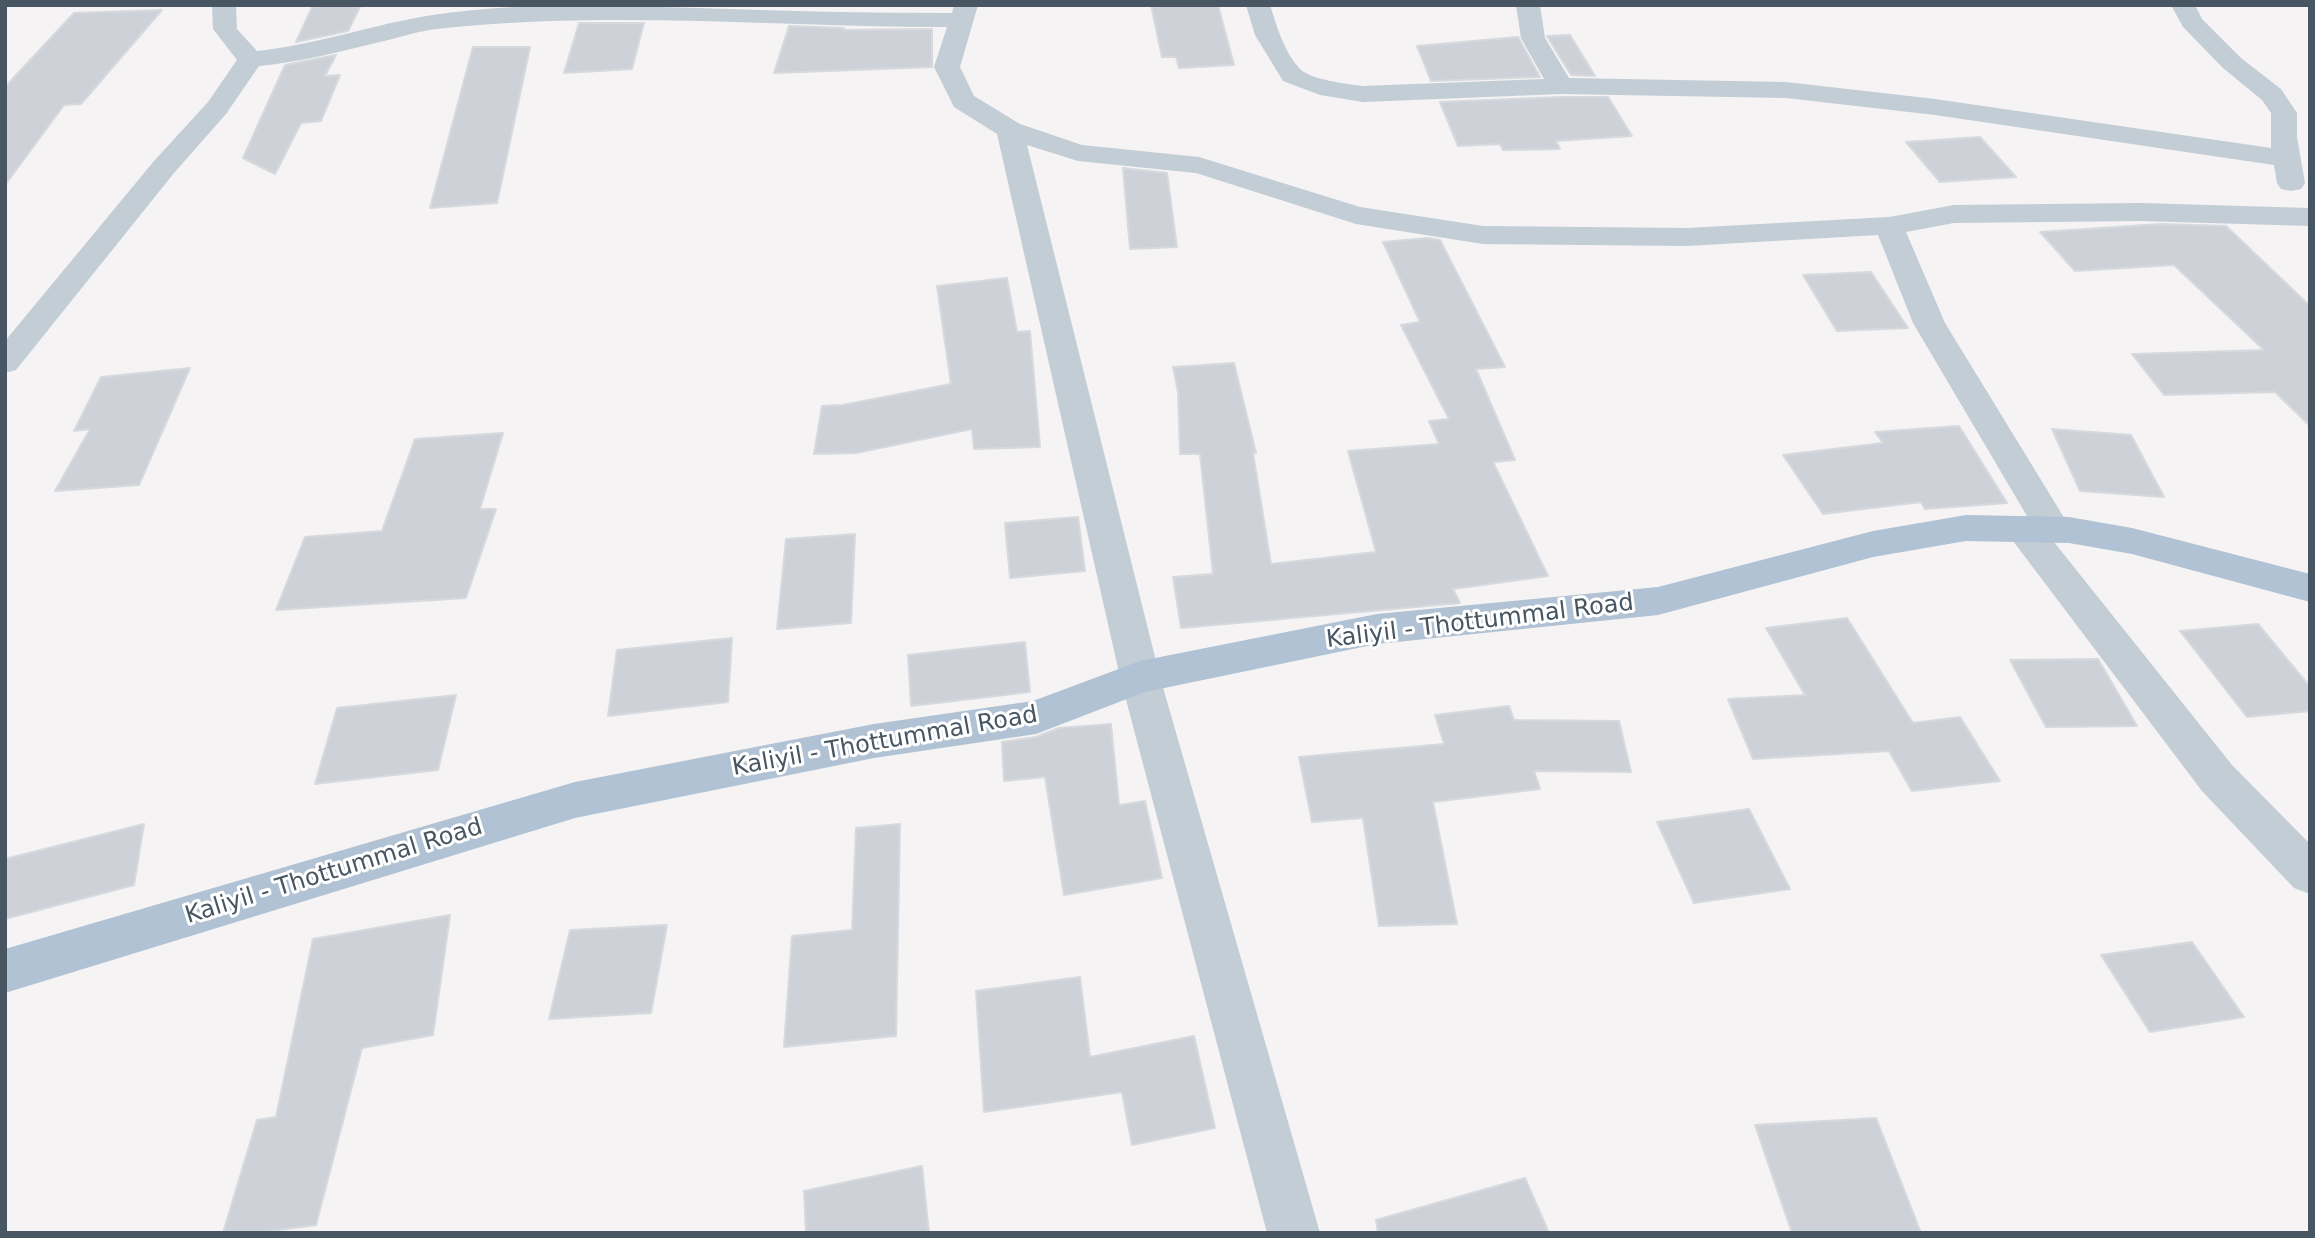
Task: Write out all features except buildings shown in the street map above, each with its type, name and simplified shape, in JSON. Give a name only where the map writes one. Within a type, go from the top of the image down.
[{"type":"main road","name":"Kaliyil - Thottummal Road","points":[[5,971],[575,800],[874,741],[1036,717],[1140,677],[1377,629],[1657,601],[1873,544],[1966,528],[2038,528],[2132,541],[2310,588]]},
{"type":"street","points":[[224,5],[221,15],[230,42],[251,59],[293,55],[433,22],[499,17],[589,12],[837,20],[964,13],[947,67],[963,101],[1010,130],[1078,153],[1199,165],[1356,215],[1483,235],[1687,237],[1889,226],[1954,214],[2141,212],[2305,216],[2291,187],[2284,113],[2272,95],[2232,63],[2192,22],[2183,5]]},
{"type":"street","points":[[1258,5],[1266,35],[1292,76],[1329,89],[1363,94],[1420,94],[1561,86],[1786,90],[1935,107],[2287,159]]},
{"type":"street","points":[[1528,5],[1533,38],[1561,86]]},
{"type":"street","points":[[5,363],[164,167],[218,108],[251,59]]},
{"type":"street","points":[[1010,130],[1140,677],[1294,1233]]},
{"type":"street","points":[[1889,226],[1929,323],[2038,528],[2217,778],[2310,874]]}]
